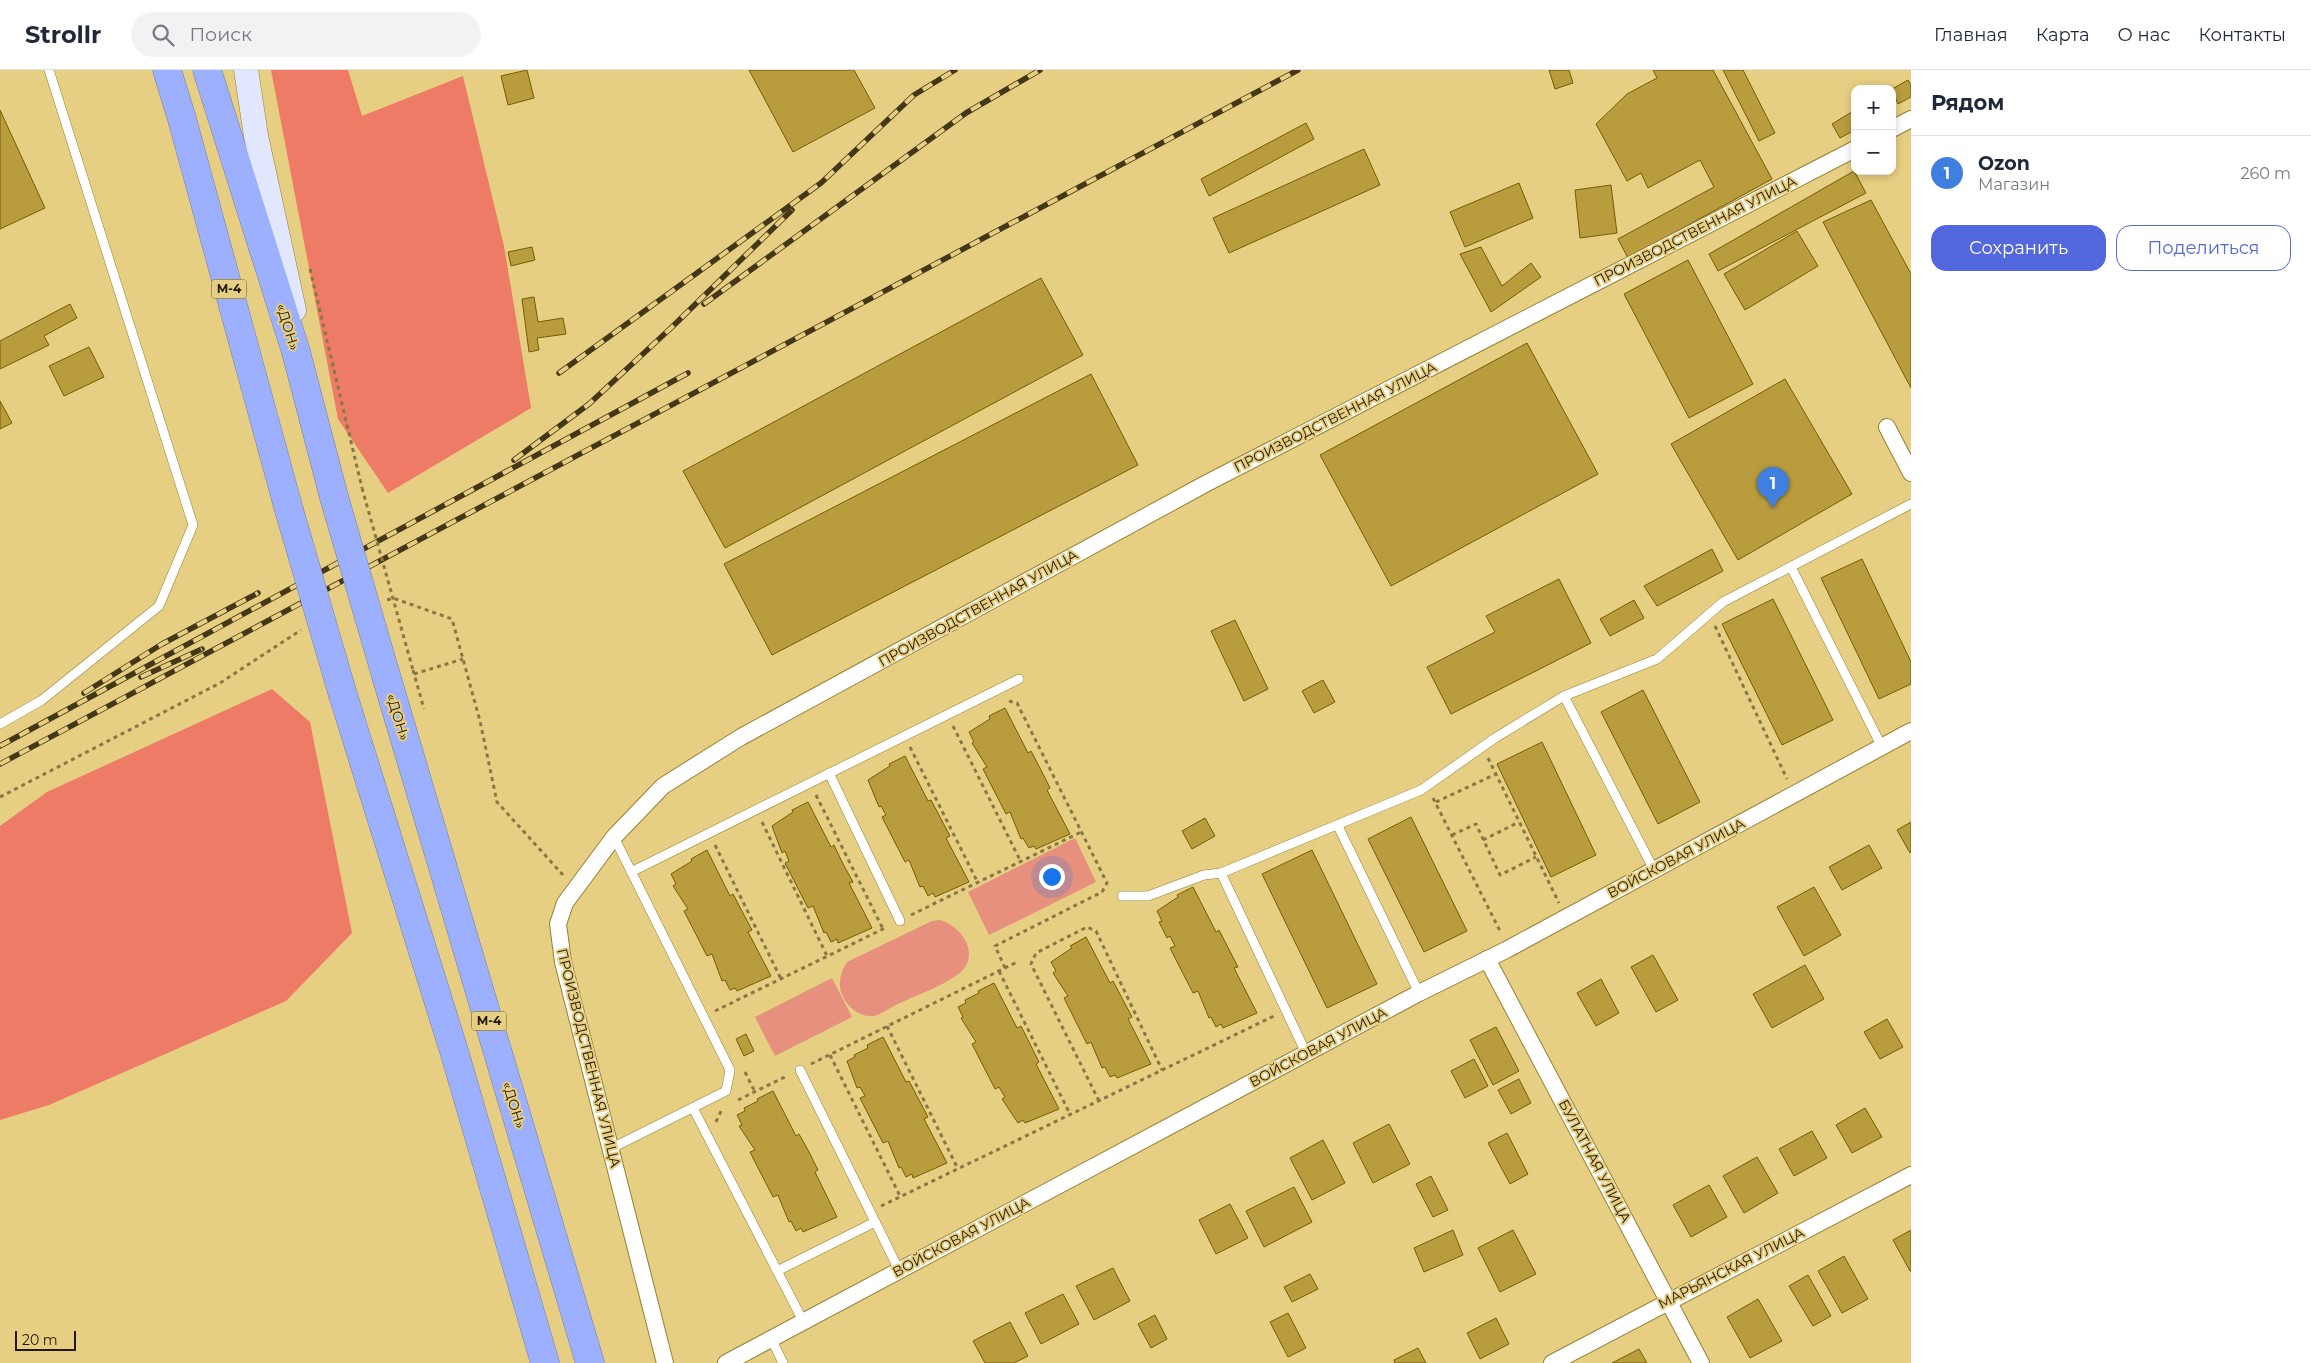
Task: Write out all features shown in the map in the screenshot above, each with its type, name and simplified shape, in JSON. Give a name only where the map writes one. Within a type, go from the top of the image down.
[{"type":"highway","name":"М-4","points":[[167,70],[289,510],[343,694],[454,1051],[545,1363]]},
{"type":"highway","name":"«ДОН»","points":[[207,70],[296,352],[334,497],[590,1363]]},
{"type":"main road","points":[[246,70],[256,136],[294,310],[296,352]]},
{"type":"street","points":[[1896,127],[1911,119]]},
{"type":"street","name":"ПРОИЗВОДСТВЕННАЯ УЛИЦА","points":[[665,1363],[562,962],[558,924],[565,903],[614,837],[663,786],[741,737],[1207,483],[1851,151]]},
{"type":"street","points":[[1887,427],[1911,473]]},
{"type":"street","name":"ВОЙСКОВАЯ УЛИЦА","points":[[726,1363],[1306,1053],[1654,870],[1911,731]]},
{"type":"street","name":"БУЛАТНАЯ УЛИЦА","points":[[1487,959],[1701,1363]]},
{"type":"street","name":"МАРЬЯНСКАЯ УЛИЦА","points":[[1552,1363],[1669,1300],[1911,1175]]},
{"type":"lane","points":[[0,724],[42,700],[159,606],[193,525],[49,70]]},
{"type":"lane","points":[[1122,896],[1148,896],[1204,875],[1221,873],[1338,826],[1428,786],[1482,747],[1564,696],[1656,659],[1723,602],[1911,504]]},
{"type":"lane","points":[[1792,567],[1882,747]]},
{"type":"lane","points":[[632,872],[1019,679]]},
{"type":"lane","points":[[1564,696],[1654,870]]},
{"type":"lane","points":[[829,774],[900,920]]},
{"type":"lane","points":[[1338,826],[1419,993]]},
{"type":"lane","points":[[610,1149],[726,1091],[730,1070],[614,837]]},
{"type":"lane","points":[[1221,873],[1306,1053]]},
{"type":"lane","points":[[800,1070],[899,1270]]},
{"type":"lane","points":[[693,1108],[803,1321]]},
{"type":"lane","points":[[777,1271],[875,1222]]},
{"type":"lane","points":[[772,1338],[783,1363]]},
{"type":"path","points":[[308,260],[362,488],[424,709]]},
{"type":"path","points":[[384,601],[393,598],[452,619],[497,802],[575,889]]},
{"type":"path","points":[[1708,613],[1788,779]]},
{"type":"path","points":[[0,797],[220,683],[294,632],[303,629]]},
{"type":"path","points":[[413,672],[463,659]]},
{"type":"path","points":[[953,725],[1021,862]]},
{"type":"path","points":[[910,746],[978,883]]},
{"type":"path","points":[[1482,747],[1559,903]]},
{"type":"path","points":[[1436,802],[1496,774]]},
{"type":"path","points":[[1428,786],[1501,934]]},
{"type":"path","points":[[815,793],[883,929]]},
{"type":"path","points":[[760,819],[827,956]]},
{"type":"path","points":[[1484,840],[1519,822]]},
{"type":"path","points":[[1452,835],[1476,824],[1500,875],[1536,857]]},
{"type":"path","points":[[713,842],[781,979]]},
{"type":"path","points":[[1099,1101],[1031,964],[1036,952],[1087,927],[1096,931],[1162,1070]]},
{"type":"path","points":[[731,1104],[1017,962]]},
{"type":"path","points":[[999,971],[1070,1114]]},
{"type":"path","points":[[870,1211],[1286,1011]]},
{"type":"path","points":[[887,1026],[958,1169]]},
{"type":"path","points":[[830,1055],[900,1196]]},
{"type":"path","points":[[787,1076],[792,1085]]},
{"type":"path","points":[[716,1123],[723,1108]]},
{"type":"shaded area","points":[[271,70],[348,70],[362,116],[463,76],[504,246],[531,408],[388,493],[338,419]]},
{"type":"shaded area","points":[[272,689],[310,722],[352,933],[286,1001],[49,1105],[0,1120],[0,826],[47,792]]},
{"type":"shaded area","points":[[1075,838],[1096,882],[989,935],[968,892]]},
{"type":"shaded area","points":[[940,920],[956,929],[963,936],[967,944],[968,960],[964,968],[957,975],[874,1016],[860,1014],[848,1005],[841,993],[840,984],[841,975],[847,962],[932,921]]},
{"type":"shaded area","points":[[832,978],[852,1017],[775,1056],[755,1017]]},
{"type":"building","points":[[527,70],[534,98],[508,105],[501,76]]},
{"type":"building","points":[[749,70],[854,70],[875,108],[793,152]]},
{"type":"building","points":[[1549,70],[1569,70],[1573,83],[1555,89]]},
{"type":"building","points":[[1653,70],[1713,70],[1772,179],[1628,258],[1618,239],[1714,187],[1700,160],[1648,188],[1641,173],[1627,181],[1596,124],[1627,94],[1657,78]]},
{"type":"building","points":[[1723,70],[1743,70],[1775,133],[1759,141]]},
{"type":"building","points":[[1908,80],[1911,85],[1911,97],[1898,104],[1896,87]]},
{"type":"building","points":[[0,110],[45,208],[0,229]]},
{"type":"building","points":[[1851,112],[1851,132],[1840,138],[1832,124]]},
{"type":"building","points":[[1306,123],[1314,139],[1209,196],[1201,179]]},
{"type":"building","points":[[1364,149],[1380,185],[1229,253],[1213,218]]},
{"type":"building","points":[[1851,173],[1851,175],[1856,175],[1866,193],[1718,271],[1709,254]]},
{"type":"building","points":[[1519,183],[1533,218],[1465,247],[1450,212]]},
{"type":"building","points":[[1611,185],[1617,233],[1580,238],[1575,190]]},
{"type":"building","points":[[1871,200],[1911,274],[1911,388],[1823,222]]},
{"type":"building","points":[[1797,231],[1818,266],[1745,310],[1724,274]]},
{"type":"building","points":[[532,247],[535,260],[511,266],[508,252]]},
{"type":"building","points":[[1481,247],[1502,286],[1531,263],[1541,277],[1491,312],[1460,254]]},
{"type":"building","points":[[1688,260],[1753,384],[1689,418],[1624,294]]},
{"type":"building","points":[[1041,278],[1083,355],[725,548],[683,471]]},
{"type":"building","points":[[534,297],[538,322],[563,318],[566,334],[537,338],[539,350],[529,352],[522,299]]},
{"type":"building","points":[[70,304],[77,318],[44,336],[49,345],[0,369],[0,341]]},
{"type":"building","points":[[1527,343],[1598,474],[1391,586],[1320,455]]},
{"type":"building","points":[[89,347],[104,377],[64,396],[49,366]]},
{"type":"building","points":[[1091,374],[1138,465],[772,655],[724,564]]},
{"type":"building","points":[[1785,379],[1852,494],[1738,560],[1671,444]]},
{"type":"building","points":[[0,401],[12,423],[0,429]]},
{"type":"building","points":[[1712,549],[1723,571],[1657,606],[1644,586]]},
{"type":"building","points":[[1862,559],[1911,662],[1911,684],[1879,699],[1821,578]]},
{"type":"building","points":[[1559,579],[1591,643],[1451,714],[1427,667],[1495,632],[1486,616]]},
{"type":"building","points":[[1773,599],[1833,720],[1782,745],[1722,624]]},
{"type":"building","points":[[1634,600],[1644,618],[1610,636],[1600,619]]},
{"type":"building","points":[[1235,620],[1268,689],[1244,701],[1211,631]]},
{"type":"building","points":[[1323,680],[1335,702],[1314,713],[1302,691]]},
{"type":"building","points":[[1643,690],[1700,802],[1658,824],[1601,712]]},
{"type":"building","points":[[1005,708],[1028,753],[1031,751],[1041,770],[1050,788],[1047,790],[1070,834],[1036,849],[1034,846],[1029,848],[1023,838],[1021,839],[1010,812],[1006,814],[983,769],[987,767],[972,743],[974,742],[969,732],[990,719],[989,716]]},
{"type":"building","points":[[1542,742],[1596,855],[1551,877],[1497,764]]},
{"type":"building","points":[[905,756],[928,801],[931,800],[950,836],[946,838],[969,882],[935,897],[933,893],[928,896],[923,886],[920,887],[909,860],[905,862],[882,817],[886,815],[881,806],[879,807],[868,780],[890,766],[889,764]]},
{"type":"building","points":[[808,802],[831,847],[834,845],[853,882],[849,883],[872,928],[838,943],[837,939],[831,942],[826,932],[824,933],[813,906],[808,908],[785,863],[789,861],[785,851],[782,853],[772,826],[793,812],[792,810]]},
{"type":"building","points":[[1411,817],[1467,931],[1424,952],[1368,839]]},
{"type":"building","points":[[1205,818],[1215,836],[1192,849],[1182,831]]},
{"type":"building","points":[[1911,822],[1911,852],[1910,853],[1897,830]]},
{"type":"building","points":[[1869,845],[1882,868],[1842,890],[1829,867]]},
{"type":"building","points":[[707,850],[730,896],[733,894],[752,930],[748,932],[771,976],[737,991],[735,988],[730,990],[725,980],[722,981],[712,954],[707,956],[684,911],[688,909],[673,886],[676,884],[671,874]]},
{"type":"building","points":[[1312,850],[1377,984],[1327,1008],[1262,874]]},
{"type":"building","points":[[1193,887],[1216,932],[1219,930],[1238,967],[1234,968],[1257,1013],[1223,1028],[1221,1024],[1216,1027],[1211,1017],[1209,1018],[1198,991],[1193,993],[1170,948],[1175,946],[1170,936],[1167,938],[1159,922],[1162,921],[1157,911],[1178,897],[1177,895]]},
{"type":"building","points":[[1814,887],[1841,935],[1804,956],[1777,907]]},
{"type":"building","points":[[1086,937],[1110,983],[1113,981],[1132,1017],[1128,1019],[1151,1064],[1117,1078],[1115,1075],[1110,1077],[1105,1067],[1102,1068],[1091,1042],[1087,1044],[1064,998],[1068,996],[1053,973],[1056,971],[1051,962],[1072,948],[1070,946]]},
{"type":"building","points":[[1653,955],[1678,1000],[1656,1012],[1631,967]]},
{"type":"building","points":[[1805,965],[1824,999],[1772,1028],[1753,994]]},
{"type":"building","points":[[1601,979],[1619,1013],[1596,1026],[1577,993]]},
{"type":"building","points":[[994,983],[1017,1028],[1021,1026],[1039,1062],[1036,1064],[1059,1109],[1025,1123],[1023,1120],[1018,1123],[1002,1099],[1005,1097],[999,1087],[995,1089],[972,1044],[976,1042],[961,1018],[963,1017],[958,1007],[966,1003],[965,1000],[979,993],[978,991]]},
{"type":"building","points":[[1887,1019],[1903,1047],[1880,1059],[1864,1032]]},
{"type":"building","points":[[1496,1027],[1519,1071],[1493,1085],[1470,1040]]},
{"type":"building","points":[[746,1034],[754,1051],[744,1056],[736,1039]]},
{"type":"building","points":[[883,1037],[906,1082],[909,1081],[928,1117],[924,1119],[947,1163],[913,1178],[912,1174],[906,1177],[901,1167],[899,1168],[888,1141],[883,1143],[860,1098],[865,1096],[860,1087],[857,1088],[847,1061],[868,1048],[867,1045]]},
{"type":"building","points":[[1474,1059],[1488,1086],[1465,1098],[1451,1071]]},
{"type":"building","points":[[1519,1079],[1531,1103],[1511,1114],[1498,1090]]},
{"type":"building","points":[[773,1091],[796,1136],[799,1134],[809,1152],[818,1170],[815,1172],[837,1217],[803,1232],[801,1228],[796,1231],[791,1221],[789,1222],[778,1195],[773,1197],[750,1152],[755,1150],[739,1126],[742,1125],[737,1115],[745,1111],[744,1108],[758,1101],[757,1099]]},
{"type":"building","points":[[1865,1108],[1882,1137],[1852,1153],[1836,1125]]},
{"type":"building","points":[[1389,1124],[1410,1164],[1373,1183],[1353,1143]]},
{"type":"building","points":[[1812,1131],[1827,1158],[1794,1176],[1779,1149]]},
{"type":"building","points":[[1507,1133],[1528,1174],[1510,1184],[1488,1143]]},
{"type":"building","points":[[1323,1140],[1345,1183],[1312,1200],[1290,1158]]},
{"type":"building","points":[[1757,1157],[1778,1193],[1744,1213],[1723,1176]]},
{"type":"building","points":[[1431,1176],[1448,1210],[1433,1217],[1416,1184]]},
{"type":"building","points":[[1709,1185],[1727,1217],[1691,1237],[1673,1205]]},
{"type":"building","points":[[1294,1187],[1312,1222],[1264,1247],[1246,1211]]},
{"type":"building","points":[[1230,1204],[1248,1238],[1216,1254],[1199,1220]]},
{"type":"building","points":[[1453,1230],[1463,1255],[1424,1272],[1414,1248]]},
{"type":"building","points":[[1513,1230],[1536,1274],[1500,1292],[1478,1248]]},
{"type":"building","points":[[1911,1230],[1911,1271],[1910,1271],[1893,1240]]},
{"type":"building","points":[[1844,1256],[1868,1299],[1842,1313],[1818,1271]]},
{"type":"building","points":[[1113,1268],[1130,1301],[1094,1320],[1076,1286]]},
{"type":"building","points":[[1310,1274],[1318,1289],[1292,1302],[1284,1287]]},
{"type":"building","points":[[1808,1275],[1831,1316],[1813,1326],[1789,1286]]},
{"type":"building","points":[[1063,1294],[1079,1324],[1041,1344],[1025,1313]]},
{"type":"building","points":[[1758,1299],[1782,1341],[1750,1358],[1727,1317]]},
{"type":"building","points":[[1288,1313],[1306,1348],[1288,1357],[1270,1322]]},
{"type":"building","points":[[1155,1315],[1167,1339],[1151,1348],[1138,1324]]},
{"type":"building","points":[[1496,1318],[1509,1344],[1480,1359],[1467,1333]]},
{"type":"building","points":[[1010,1322],[1028,1356],[1014,1363],[985,1363],[973,1341]]},
{"type":"building","points":[[1418,1348],[1426,1363],[1395,1363],[1394,1360]]},
{"type":"building","points":[[1639,1349],[1647,1363],[1612,1363]]},
{"type":"railway","points":[[559,373],[821,183],[914,95],[955,70]]},
{"type":"railway","points":[[704,304],[966,113],[1040,70]]},
{"type":"railway","points":[[0,764],[1298,70]]},
{"type":"railway","points":[[514,460],[589,404],[672,327],[792,210]]},
{"type":"railway","points":[[0,746],[688,373]]},
{"type":"railway","points":[[84,693],[162,644],[258,593]]},
{"type":"railway","points":[[141,677],[202,649]]},
{"type":"place","name":"Ozon","points":[[1773,508]]}]
